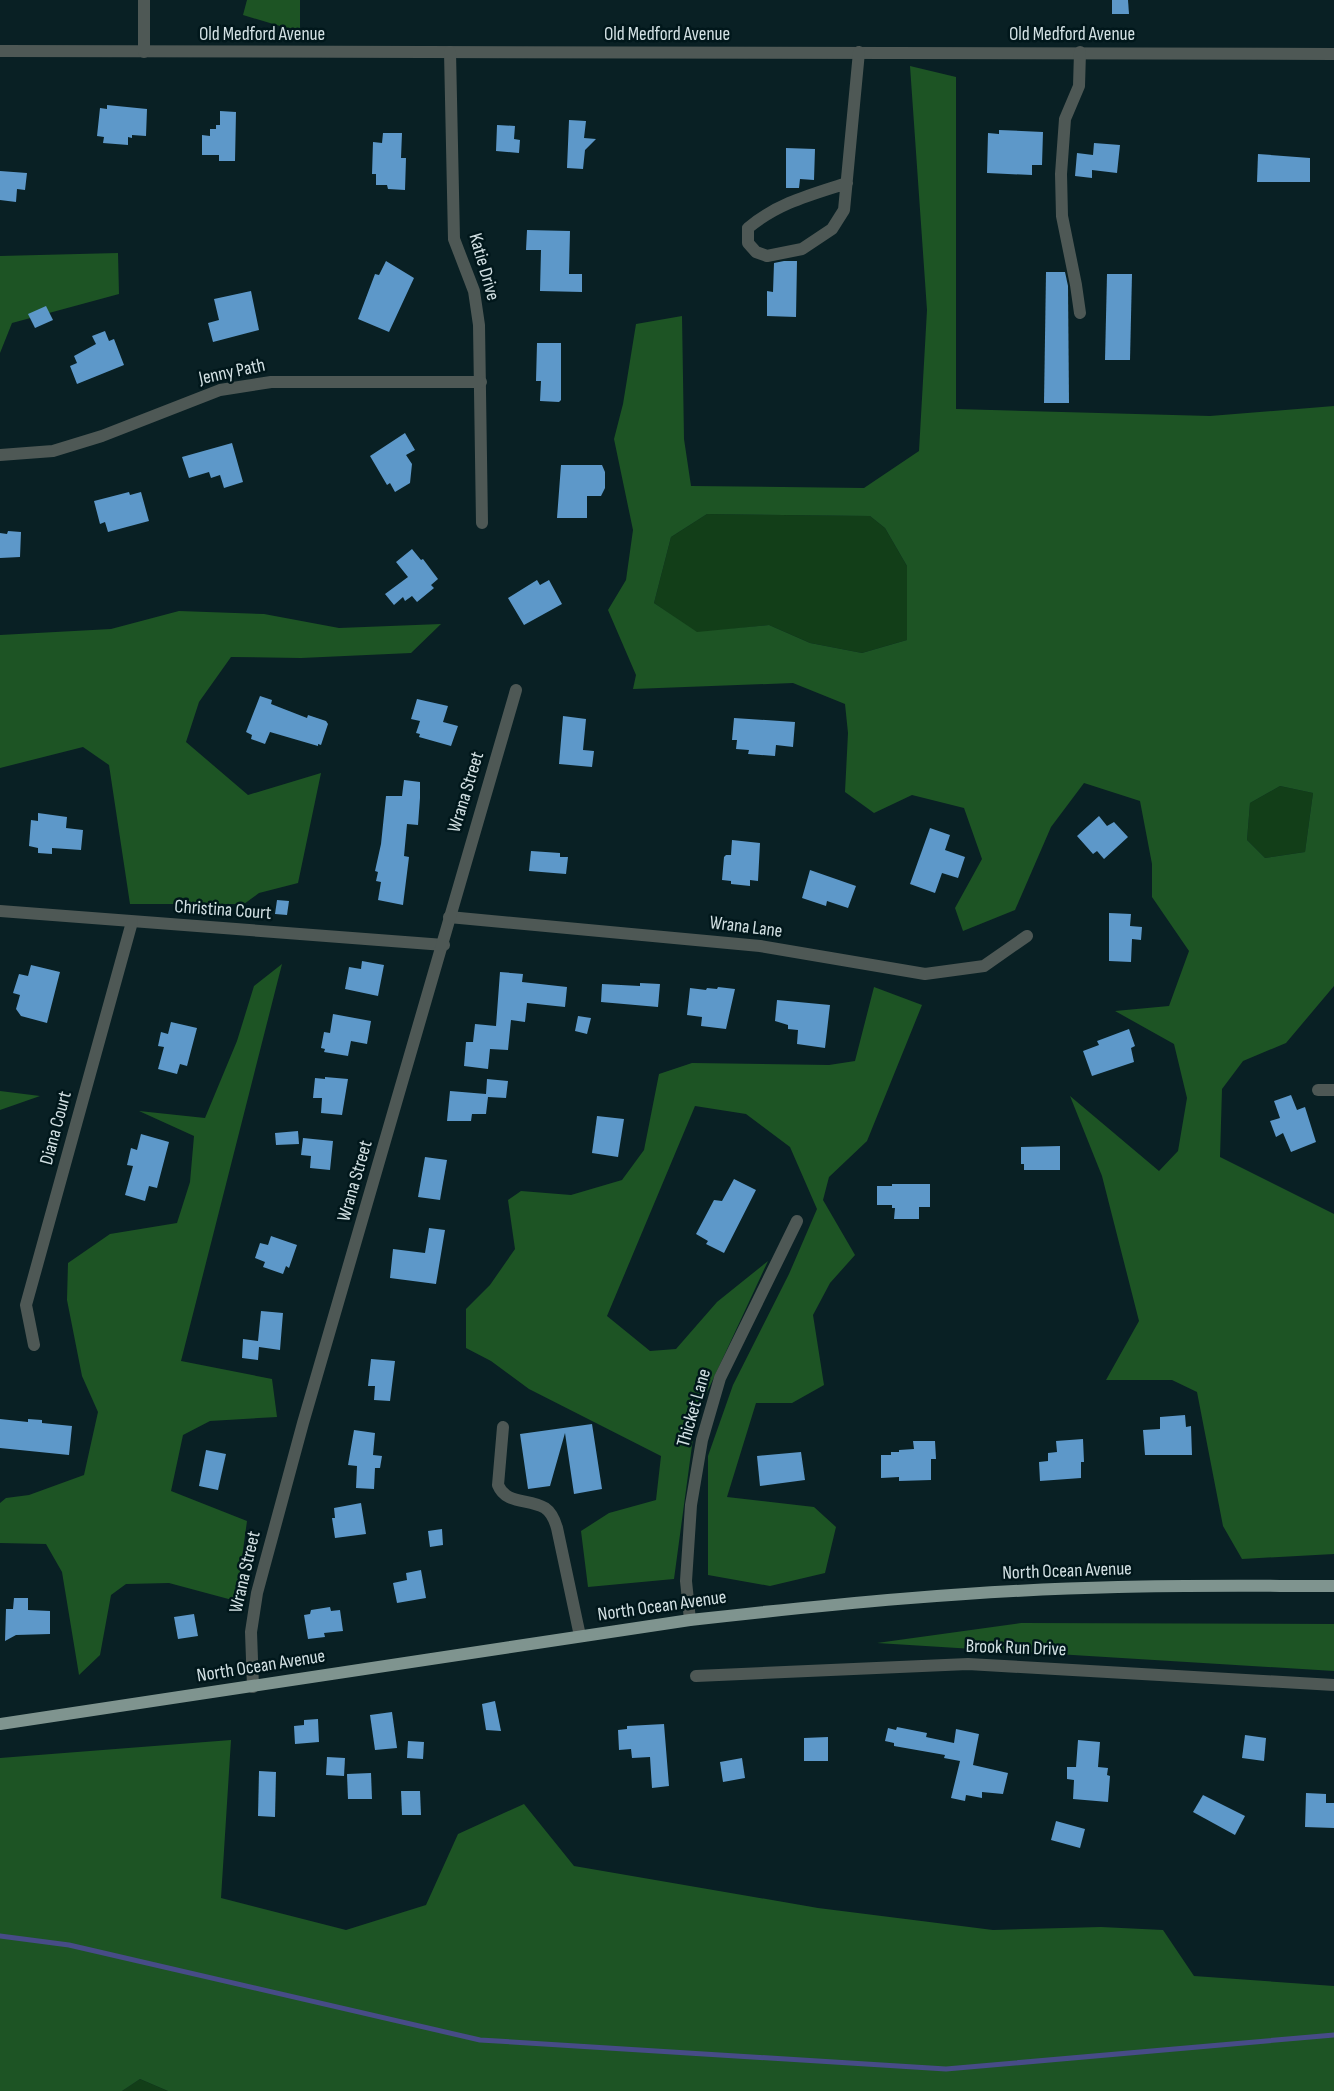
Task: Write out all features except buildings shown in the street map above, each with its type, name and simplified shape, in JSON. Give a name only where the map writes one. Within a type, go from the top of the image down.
[{"type":"main road","name":"North Ocean Avenue","points":[[0,1724],[690,1620],[858,1602],[995,1592],[1117,1587],[1334,1586]]},
{"type":"street","points":[[144,0],[144,52]]},
{"type":"street","name":"Old Medford Avenue","points":[[0,51],[1334,54]]},
{"type":"street","name":"Katie Drive","points":[[450,52],[454,239],[474,291],[479,325],[482,523]]},
{"type":"street","points":[[847,183],[791,201],[766,213],[748,228],[748,242],[756,252],[767,256],[802,249],[832,230],[844,210],[847,183],[859,52]]},
{"type":"street","points":[[1080,52],[1079,86],[1065,119],[1061,174],[1062,216],[1080,313]]},
{"type":"street","name":"Jenny Path","points":[[0,454],[53,451],[102,436],[220,390],[271,382],[481,382]]},
{"type":"street","name":"Wrana Street","points":[[254,1687],[251,1632],[257,1593],[303,1423],[444,945],[449,917],[516,690]]},
{"type":"street","name":"Christina Court","points":[[0,910],[132,922],[444,945]]},
{"type":"street","name":"Wrana Lane","points":[[449,917],[760,946],[925,974],[984,966],[1027,936]]},
{"type":"street","name":"Diana Court","points":[[34,1345],[26,1305],[132,922]]},
{"type":"street","points":[[1318,1090],[1334,1090]]},
{"type":"street","name":"Thicket Lane","points":[[690,1620],[686,1581],[691,1505],[702,1440],[720,1378],[797,1221]]},
{"type":"street","points":[[503,1427],[498,1485],[501,1492],[507,1497],[545,1508],[553,1517],[580,1636]]},
{"type":"street","name":"Brook Run Drive","points":[[696,1676],[968,1664],[1334,1685]]},
{"type":"green space","points":[[247,0],[300,0],[300,32],[243,15]]},
{"type":"green space","points":[[910,66],[956,77],[956,409],[1210,416],[1334,406],[1334,986],[1286,1043],[1243,1061],[1222,1089],[1220,1157],[1334,1214],[1334,1554],[1242,1559],[1223,1526],[1197,1392],[1172,1380],[1106,1380],[1139,1321],[1102,1176],[1070,1096],[1159,1171],[1178,1151],[1187,1098],[1174,1044],[1115,1011],[1169,1006],[1189,951],[1152,897],[1152,864],[1140,801],[1084,783],[1051,827],[1015,910],[963,931],[955,908],[982,859],[964,808],[912,795],[874,813],[845,792],[848,733],[845,704],[793,683],[633,689],[636,675],[608,610],[626,580],[633,530],[614,439],[623,404],[636,324],[682,316],[684,439],[691,486],[864,488],[919,451],[927,310]],"holes":[[[707,514],[870,516],[885,528],[907,566],[907,640],[862,653],[810,643],[769,625],[697,632],[654,603],[671,537]],[[1280,786],[1313,793],[1305,852],[1265,858],[1247,840],[1250,803]]]},
{"type":"green space","points":[[118,253],[119,294],[12,323],[0,353],[0,256]]},
{"type":"green space","points":[[707,514],[870,516],[885,528],[907,566],[907,640],[862,653],[810,643],[769,625],[697,633],[654,603],[671,537]]},
{"type":"green space","points":[[179,611],[264,614],[339,628],[441,624],[411,653],[301,658],[231,657],[199,702],[186,742],[248,795],[321,773],[298,883],[259,893],[244,904],[130,904],[109,765],[83,747],[0,768],[0,635],[111,629]]},
{"type":"green space","points":[[1280,786],[1313,793],[1305,852],[1265,858],[1247,840],[1250,803]]},
{"type":"green space","points":[[282,964],[181,1361],[272,1379],[277,1417],[210,1421],[183,1435],[171,1491],[247,1521],[236,1601],[169,1583],[126,1584],[111,1595],[100,1655],[79,1675],[62,1572],[46,1544],[0,1543],[0,1503],[6,1498],[29,1495],[84,1475],[98,1412],[82,1376],[67,1300],[68,1263],[110,1234],[177,1223],[190,1182],[194,1136],[139,1111],[205,1118],[237,1041],[254,986]]},
{"type":"green space","points":[[874,987],[922,1005],[867,1141],[829,1177],[823,1200],[855,1255],[830,1283],[813,1315],[824,1385],[792,1403],[756,1403],[727,1497],[814,1507],[836,1527],[825,1573],[770,1586],[708,1575],[708,1456],[733,1385],[789,1274],[817,1209],[790,1147],[746,1114],[695,1106],[607,1316],[650,1351],[676,1349],[717,1302],[768,1261],[696,1416],[674,1579],[588,1587],[581,1531],[609,1513],[656,1500],[661,1456],[529,1389],[491,1361],[466,1348],[466,1309],[490,1285],[515,1249],[508,1200],[521,1191],[571,1195],[622,1180],[644,1150],[659,1074],[692,1063],[829,1065],[855,1061]]},
{"type":"green space","points":[[0,1091],[40,1096],[0,1110]]},
{"type":"green space","points":[[1021,1623],[1334,1624],[1334,1671],[877,1643]]},
{"type":"green space","points":[[231,1740],[221,1898],[346,1930],[426,1905],[458,1834],[524,1804],[574,1866],[818,1908],[993,1930],[1101,1927],[1163,1930],[1194,1976],[1334,1986],[1334,2091],[168,2091],[140,2079],[122,2091],[0,2091],[0,1758]]},
{"type":"green space","points":[[140,2079],[168,2091],[122,2091]]},
{"type":"waterway","points":[[0,1936],[69,1945],[480,2040],[946,2069],[1334,2035]]}]
